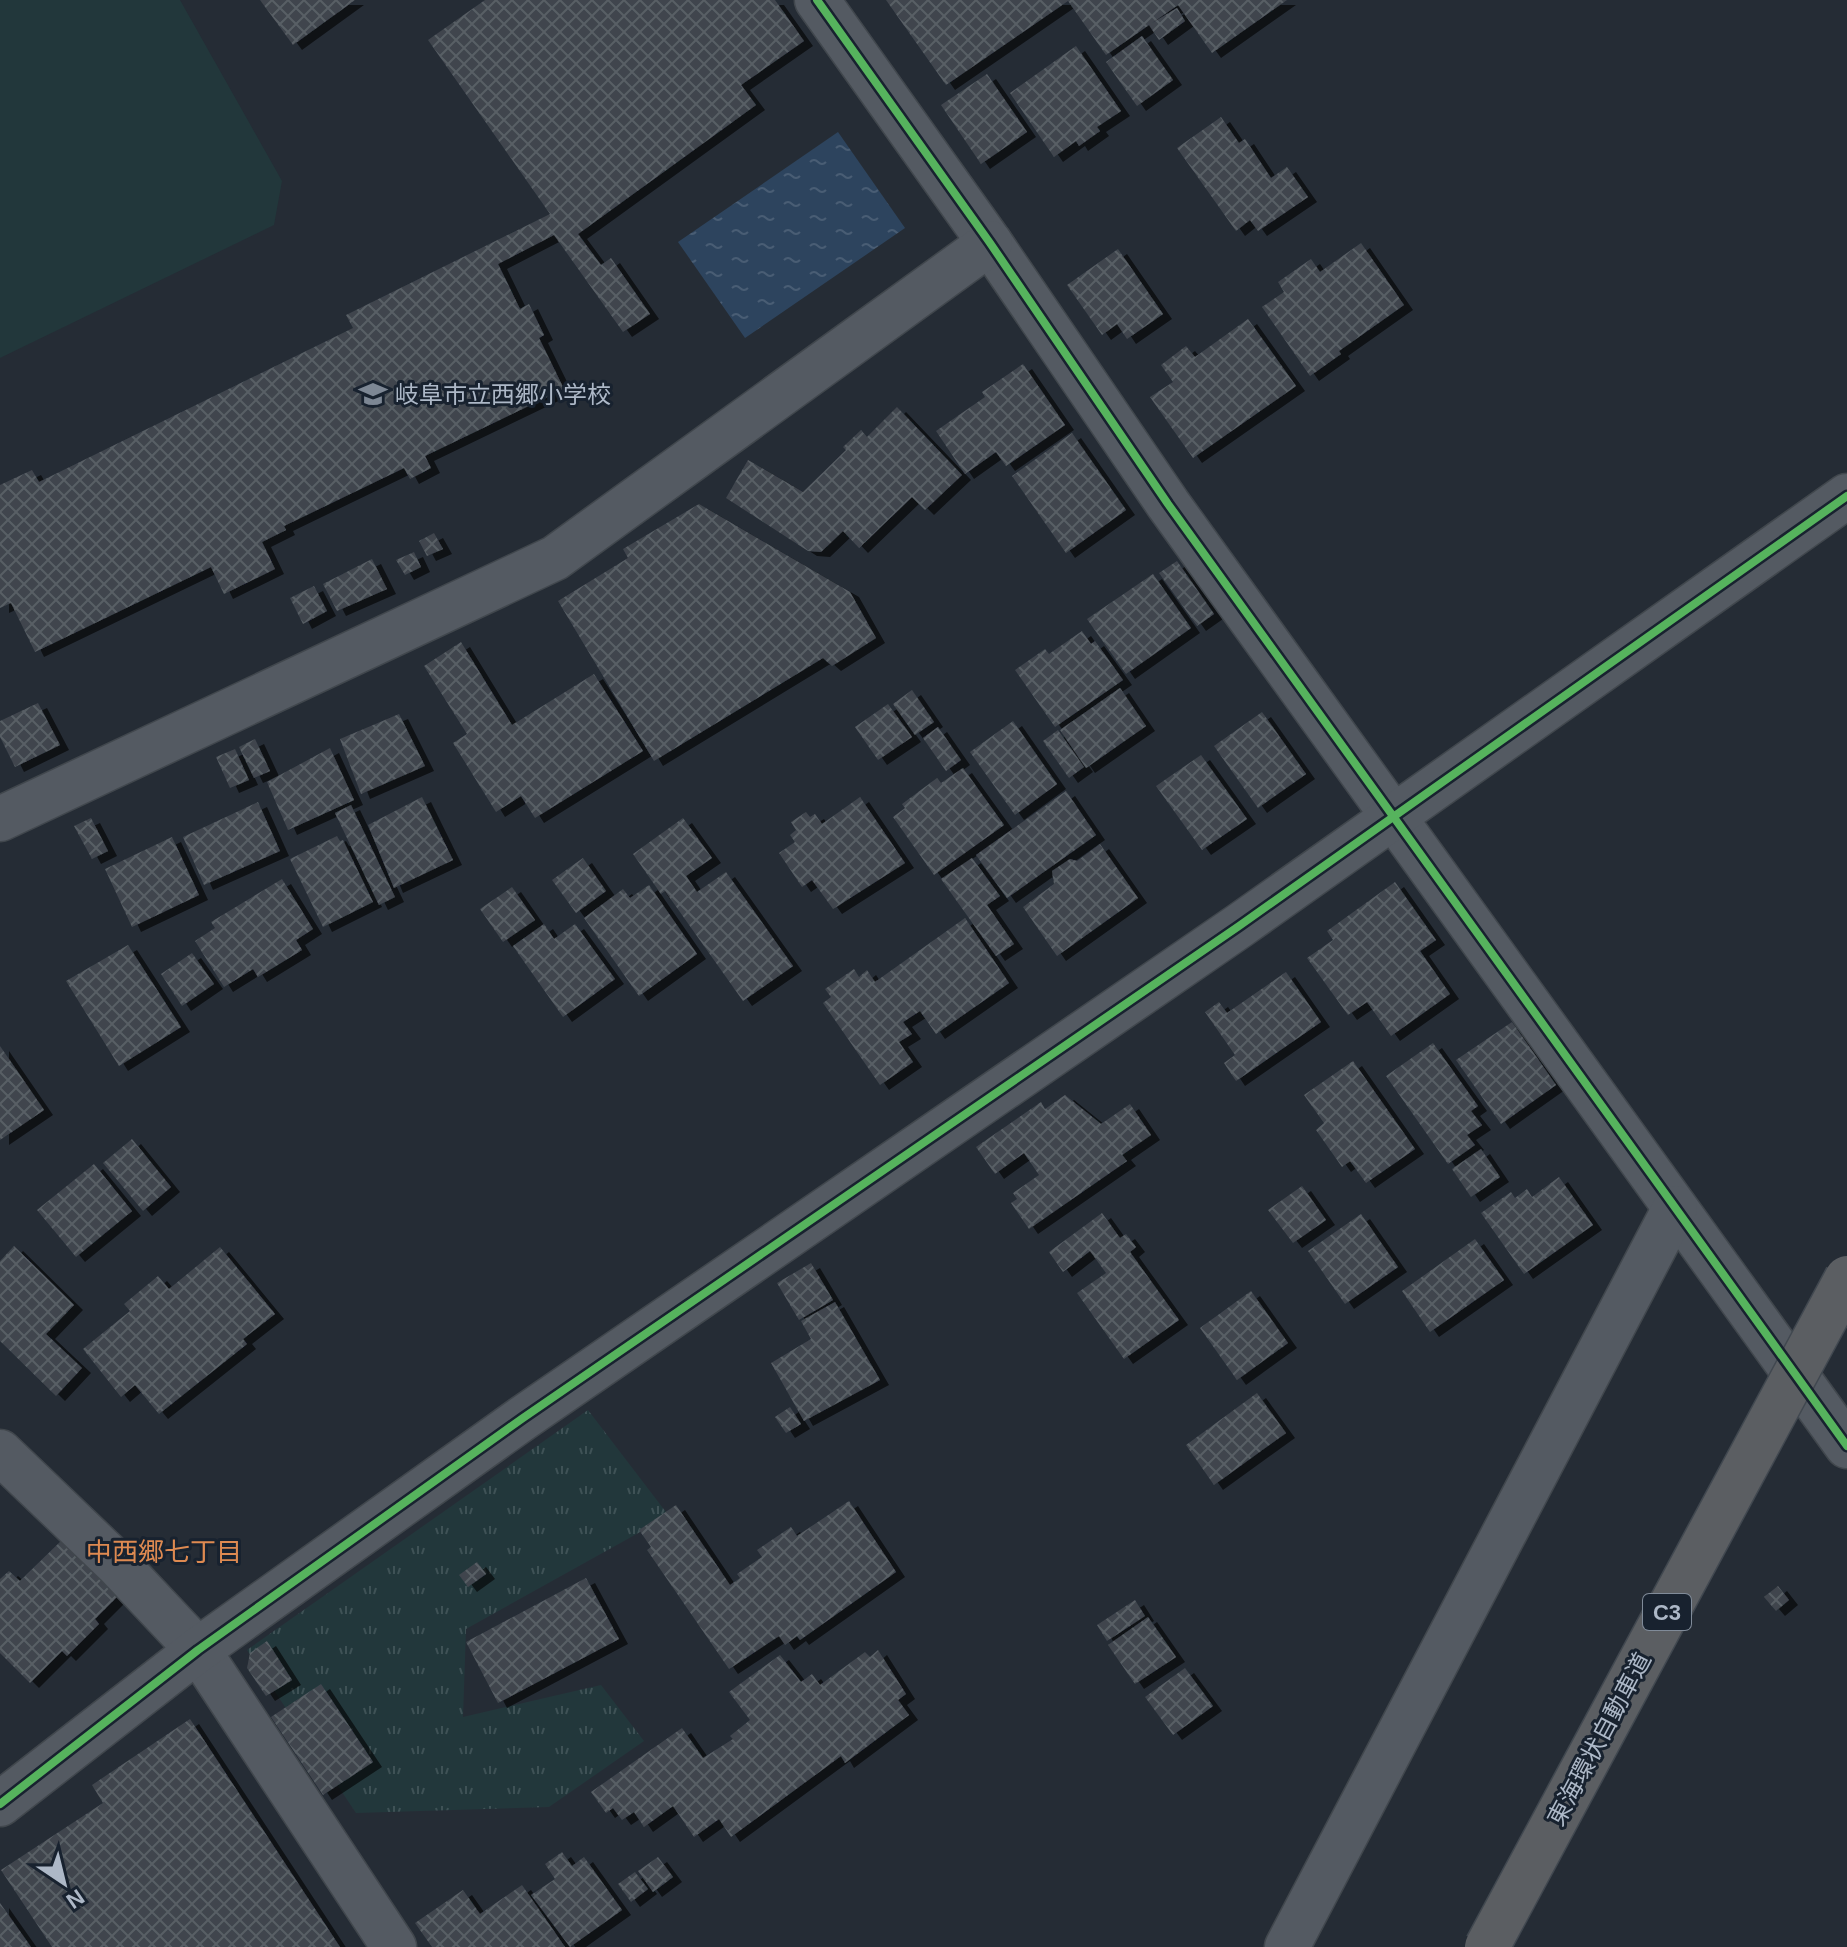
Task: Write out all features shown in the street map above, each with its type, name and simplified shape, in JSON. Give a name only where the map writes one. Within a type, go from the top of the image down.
[{"type":"highway","name":"東海環状自動車道","points":[[1487,1947],[1847,1278]]},
{"type":"street","points":[[817,0],[990,243],[1168,504],[1847,1446]]},
{"type":"street","points":[[0,819],[555,558],[990,243]]},
{"type":"street","points":[[0,1804],[198,1650],[523,1418],[1393,817],[1847,496]]},
{"type":"street","points":[[1287,1947],[1675,1208]]},
{"type":"street","points":[[0,1452],[116,1563],[198,1650],[394,1947]]},
{"type":"green space","points":[[0,0],[180,0],[282,181],[274,225],[0,358]]},
{"type":"green space","points":[[588,1410],[669,1516],[466,1629],[463,1717],[601,1685],[644,1741],[549,1807],[356,1813],[247,1650]]},
{"type":"water","points":[[838,132],[905,228],[745,338],[678,242]]},
{"type":"building","points":[[260,0],[355,0],[293,45]]},
{"type":"building","points":[[485,0],[775,0],[804,41],[741,85],[756,105],[578,234],[601,265],[611,258],[650,314],[623,332],[554,235],[498,264],[520,309],[529,304],[544,335],[539,338],[564,389],[425,456],[431,468],[410,479],[404,468],[284,526],[286,530],[262,542],[275,569],[224,594],[211,567],[35,652],[11,603],[0,608],[0,485],[32,470],[39,482],[353,328],[346,315],[550,214],[428,40]]},
{"type":"building","points":[[886,0],[1287,0],[1212,53],[1178,5],[1152,23],[1177,8],[1185,21],[1159,40],[1149,25],[1106,55],[1068,1],[946,85]]},
{"type":"building","points":[[1142,36],[1173,80],[1137,106],[1106,62]]},
{"type":"building","points":[[1076,46],[1121,111],[1097,127],[1100,131],[1079,146],[1076,141],[1054,157],[1010,93]]},
{"type":"building","points":[[987,74],[1027,132],[981,164],[941,105]]},
{"type":"building","points":[[1221,117],[1239,143],[1245,139],[1271,178],[1287,167],[1308,197],[1258,231],[1250,220],[1236,231],[1177,148]]},
{"type":"building","points":[[1361,243],[1404,305],[1339,351],[1341,354],[1310,376],[1262,307],[1284,292],[1278,282],[1311,259],[1320,272]]},
{"type":"building","points":[[1118,249],[1163,314],[1127,339],[1117,324],[1102,335],[1067,285]]},
{"type":"building","points":[[1248,319],[1296,386],[1193,458],[1150,397],[1173,382],[1161,365],[1186,346],[1195,357]]},
{"type":"building","points":[[1023,364],[1065,425],[1006,466],[996,452],[965,474],[936,431],[985,397],[982,392]]},
{"type":"building","points":[[897,407],[962,475],[925,510],[912,497],[859,548],[843,531],[821,552],[808,551],[726,498],[748,460],[803,492],[846,450],[843,447],[861,430],[867,437]]},
{"type":"building","points":[[1072,433],[1126,510],[1066,553],[1012,476]]},
{"type":"building","points":[[699,504],[850,592],[876,638],[832,666],[823,658],[654,761],[558,601],[628,558],[623,549]]},
{"type":"building","points":[[434,533],[443,549],[427,556],[419,541]]},
{"type":"building","points":[[414,552],[421,567],[405,575],[396,560]]},
{"type":"building","points":[[372,559],[387,589],[337,611],[323,584]]},
{"type":"building","points":[[1177,561],[1214,614],[1197,626],[1159,573]]},
{"type":"building","points":[[1153,574],[1191,628],[1126,674],[1087,619]]},
{"type":"building","points":[[314,586],[327,611],[303,624],[290,598]]},
{"type":"building","points":[[1082,631],[1091,644],[1095,641],[1123,680],[1055,727],[1015,670],[1045,649],[1049,654]]},
{"type":"building","points":[[461,642],[512,725],[594,674],[643,751],[535,818],[521,796],[496,812],[453,743],[467,734],[424,666]]},
{"type":"building","points":[[1120,688],[1146,726],[1086,768],[1060,730]]},
{"type":"building","points":[[912,690],[934,722],[915,735],[893,704]]},
{"type":"building","points":[[38,703],[60,745],[15,767],[0,737],[0,721]]},
{"type":"building","points":[[888,704],[912,737],[878,760],[855,727]]},
{"type":"building","points":[[1262,712],[1306,774],[1258,808],[1214,746]]},
{"type":"building","points":[[399,714],[425,766],[361,794],[340,739]]},
{"type":"building","points":[[1013,721],[1057,784],[1015,815],[970,752]]},
{"type":"building","points":[[938,727],[961,760],[946,771],[923,738]]},
{"type":"building","points":[[1058,730],[1084,767],[1069,778],[1043,741]]},
{"type":"building","points":[[255,739],[270,771],[254,778],[239,747]]},
{"type":"building","points":[[330,748],[354,800],[288,830],[267,782]]},
{"type":"building","points":[[235,749],[249,780],[230,788],[216,757]]},
{"type":"building","points":[[1201,755],[1247,819],[1202,850],[1156,786]]},
{"type":"building","points":[[963,768],[1004,825],[934,875],[893,817],[905,808],[902,804],[937,778],[941,783]]},
{"type":"building","points":[[1066,791],[1096,835],[1007,898],[976,855]]},
{"type":"building","points":[[422,797],[453,860],[394,888],[368,825]]},
{"type":"building","points":[[860,797],[905,863],[833,909],[812,880],[802,887],[779,853],[795,842],[790,835],[796,830],[791,822],[806,812],[810,817],[815,814],[822,824]]},
{"type":"building","points":[[258,802],[280,851],[204,885],[183,837]]},
{"type":"building","points":[[351,805],[395,897],[379,905],[335,813]]},
{"type":"building","points":[[91,818],[108,851],[92,859],[74,826]]},
{"type":"building","points":[[683,818],[712,858],[686,876],[697,892],[726,872],[793,966],[743,1001],[665,891],[661,894],[633,854]]},
{"type":"building","points":[[337,836],[340,841],[343,840],[373,902],[323,927],[290,859]]},
{"type":"building","points":[[172,837],[199,895],[132,927],[105,869]]},
{"type":"building","points":[[1100,844],[1138,898],[1057,956],[1023,907],[1054,884],[1052,871],[1070,859],[1077,861]]},
{"type":"building","points":[[583,858],[606,891],[576,913],[552,880]]},
{"type":"building","points":[[972,858],[1000,896],[987,905],[1014,944],[996,956],[941,879]]},
{"type":"building","points":[[282,879],[313,929],[296,940],[302,950],[258,977],[253,969],[224,987],[195,941],[215,928],[211,922]]},
{"type":"building","points":[[1395,882],[1436,940],[1420,951],[1450,994],[1391,1036],[1367,1002],[1348,1015],[1307,958],[1333,940],[1327,931]]},
{"type":"building","points":[[649,885],[697,954],[639,996],[584,918],[623,889],[630,898]]},
{"type":"building","points":[[512,887],[535,920],[503,942],[480,909]]},
{"type":"building","points":[[965,918],[1009,983],[936,1034],[920,1011],[903,1022],[912,1034],[899,1042],[913,1062],[880,1085],[823,1003],[831,997],[825,989],[854,969],[859,977],[867,970],[875,982]]},
{"type":"building","points":[[544,924],[554,939],[575,924],[615,979],[563,1017],[513,946]]},
{"type":"building","points":[[128,945],[181,1027],[119,1066],[66,981]]},
{"type":"building","points":[[192,953],[214,984],[182,1006],[161,974]]},
{"type":"building","points":[[1286,972],[1321,1022],[1236,1081],[1224,1063],[1235,1055],[1205,1012],[1219,1002],[1227,1013]]},
{"type":"building","points":[[1512,1022],[1556,1085],[1501,1124],[1456,1060]]},
{"type":"building","points":[[1433,1043],[1478,1106],[1471,1111],[1482,1125],[1467,1135],[1475,1145],[1448,1164],[1386,1076]]},
{"type":"building","points":[[0,1046],[44,1110],[0,1140]]},
{"type":"building","points":[[1353,1061],[1415,1149],[1366,1183],[1350,1161],[1342,1167],[1316,1130],[1324,1123],[1304,1095]]},
{"type":"building","points":[[1065,1095],[1101,1124],[1130,1104],[1151,1135],[1122,1155],[1127,1161],[1029,1229],[1011,1203],[1017,1199],[1013,1193],[1039,1175],[1024,1153],[995,1174],[976,1147],[1041,1102],[1045,1109]]},
{"type":"building","points":[[132,1139],[171,1187],[143,1211],[103,1163]]},
{"type":"building","points":[[1481,1149],[1500,1177],[1471,1197],[1452,1169]]},
{"type":"building","points":[[94,1164],[132,1211],[76,1257],[37,1210]]},
{"type":"building","points":[[1559,1177],[1593,1225],[1524,1274],[1481,1213],[1511,1192],[1515,1198],[1527,1189],[1532,1197]]},
{"type":"building","points":[[1302,1186],[1326,1220],[1293,1243],[1268,1210]]},
{"type":"building","points":[[1102,1213],[1120,1238],[1126,1234],[1136,1247],[1130,1252],[1179,1320],[1124,1359],[1077,1293],[1106,1273],[1090,1251],[1063,1272],[1049,1252]]},
{"type":"building","points":[[1361,1214],[1398,1267],[1345,1304],[1308,1251]]},
{"type":"building","points":[[1475,1239],[1504,1280],[1430,1332],[1402,1291]]},
{"type":"building","points":[[14,1246],[74,1305],[46,1334],[82,1368],[56,1396],[0,1341],[0,1261]]},
{"type":"building","points":[[220,1247],[275,1314],[243,1339],[247,1344],[159,1414],[135,1385],[121,1397],[83,1349],[130,1311],[124,1304],[158,1276],[169,1289]]},
{"type":"building","points":[[811,1263],[833,1300],[799,1320],[777,1283]]},
{"type":"building","points":[[1251,1291],[1288,1343],[1237,1380],[1200,1328]]},
{"type":"building","points":[[835,1302],[880,1380],[804,1421],[771,1363],[811,1339],[801,1321]]},
{"type":"building","points":[[1257,1393],[1286,1433],[1214,1485],[1186,1445]]},
{"type":"building","points":[[790,1407],[801,1424],[786,1433],[775,1417]]},
{"type":"building","points":[[849,1501],[896,1572],[800,1640],[797,1636],[785,1645],[779,1636],[729,1669],[647,1550],[651,1547],[639,1530],[676,1505],[730,1585],[740,1578],[737,1574],[762,1557],[757,1550],[791,1527],[797,1536]]},
{"type":"building","points":[[62,1540],[119,1595],[95,1619],[99,1624],[67,1656],[62,1651],[30,1683],[0,1653],[0,1579],[9,1571],[20,1581]]},
{"type":"building","points":[[477,1562],[486,1574],[468,1587],[459,1575]]},
{"type":"building","points":[[586,1578],[619,1639],[498,1703],[466,1642]]},
{"type":"building","points":[[1778,1586],[1789,1600],[1776,1611],[1764,1597]]},
{"type":"building","points":[[1135,1600],[1145,1616],[1107,1641],[1097,1625]]},
{"type":"building","points":[[1148,1617],[1176,1657],[1135,1684],[1108,1645]]},
{"type":"building","points":[[267,1641],[292,1680],[266,1696],[247,1668],[250,1653]]},
{"type":"building","points":[[878,1650],[906,1694],[898,1700],[909,1715],[845,1763],[841,1756],[731,1837],[719,1819],[694,1837],[673,1806],[644,1827],[634,1812],[622,1820],[613,1808],[606,1813],[591,1792],[682,1728],[703,1758],[733,1739],[730,1736],[750,1720],[729,1692],[780,1655],[801,1682],[812,1674],[820,1685],[865,1652],[870,1657]]},
{"type":"building","points":[[1185,1668],[1213,1706],[1173,1735],[1145,1697]]},
{"type":"building","points":[[321,1684],[373,1762],[323,1795],[271,1717]]},
{"type":"building","points":[[190,1719],[340,1947],[52,1947],[1,1870],[103,1803],[92,1785]]},
{"type":"building","points":[[562,1852],[572,1866],[584,1857],[622,1910],[570,1947],[531,1895],[555,1879],[545,1864]]},
{"type":"building","points":[[658,1857],[673,1877],[653,1892],[638,1871]]},
{"type":"building","points":[[635,1872],[648,1889],[631,1902],[618,1884]]},
{"type":"building","points":[[522,1885],[565,1947],[432,1947],[415,1923],[463,1890],[480,1914]]},
{"type":"building","points":[[0,1903],[31,1947],[0,1947]]},
{"type":"cycle path","points":[[817,0],[990,243],[1168,504],[1847,1446]]},
{"type":"cycle path","points":[[0,1804],[198,1650],[523,1418],[1239,926],[1847,496]]},
{"type":"place","name":"岐阜市立西郷小学校","points":[[373,394]]},
{"type":"district","name":"中西郷七丁目","points":[[164,1552]]}]
